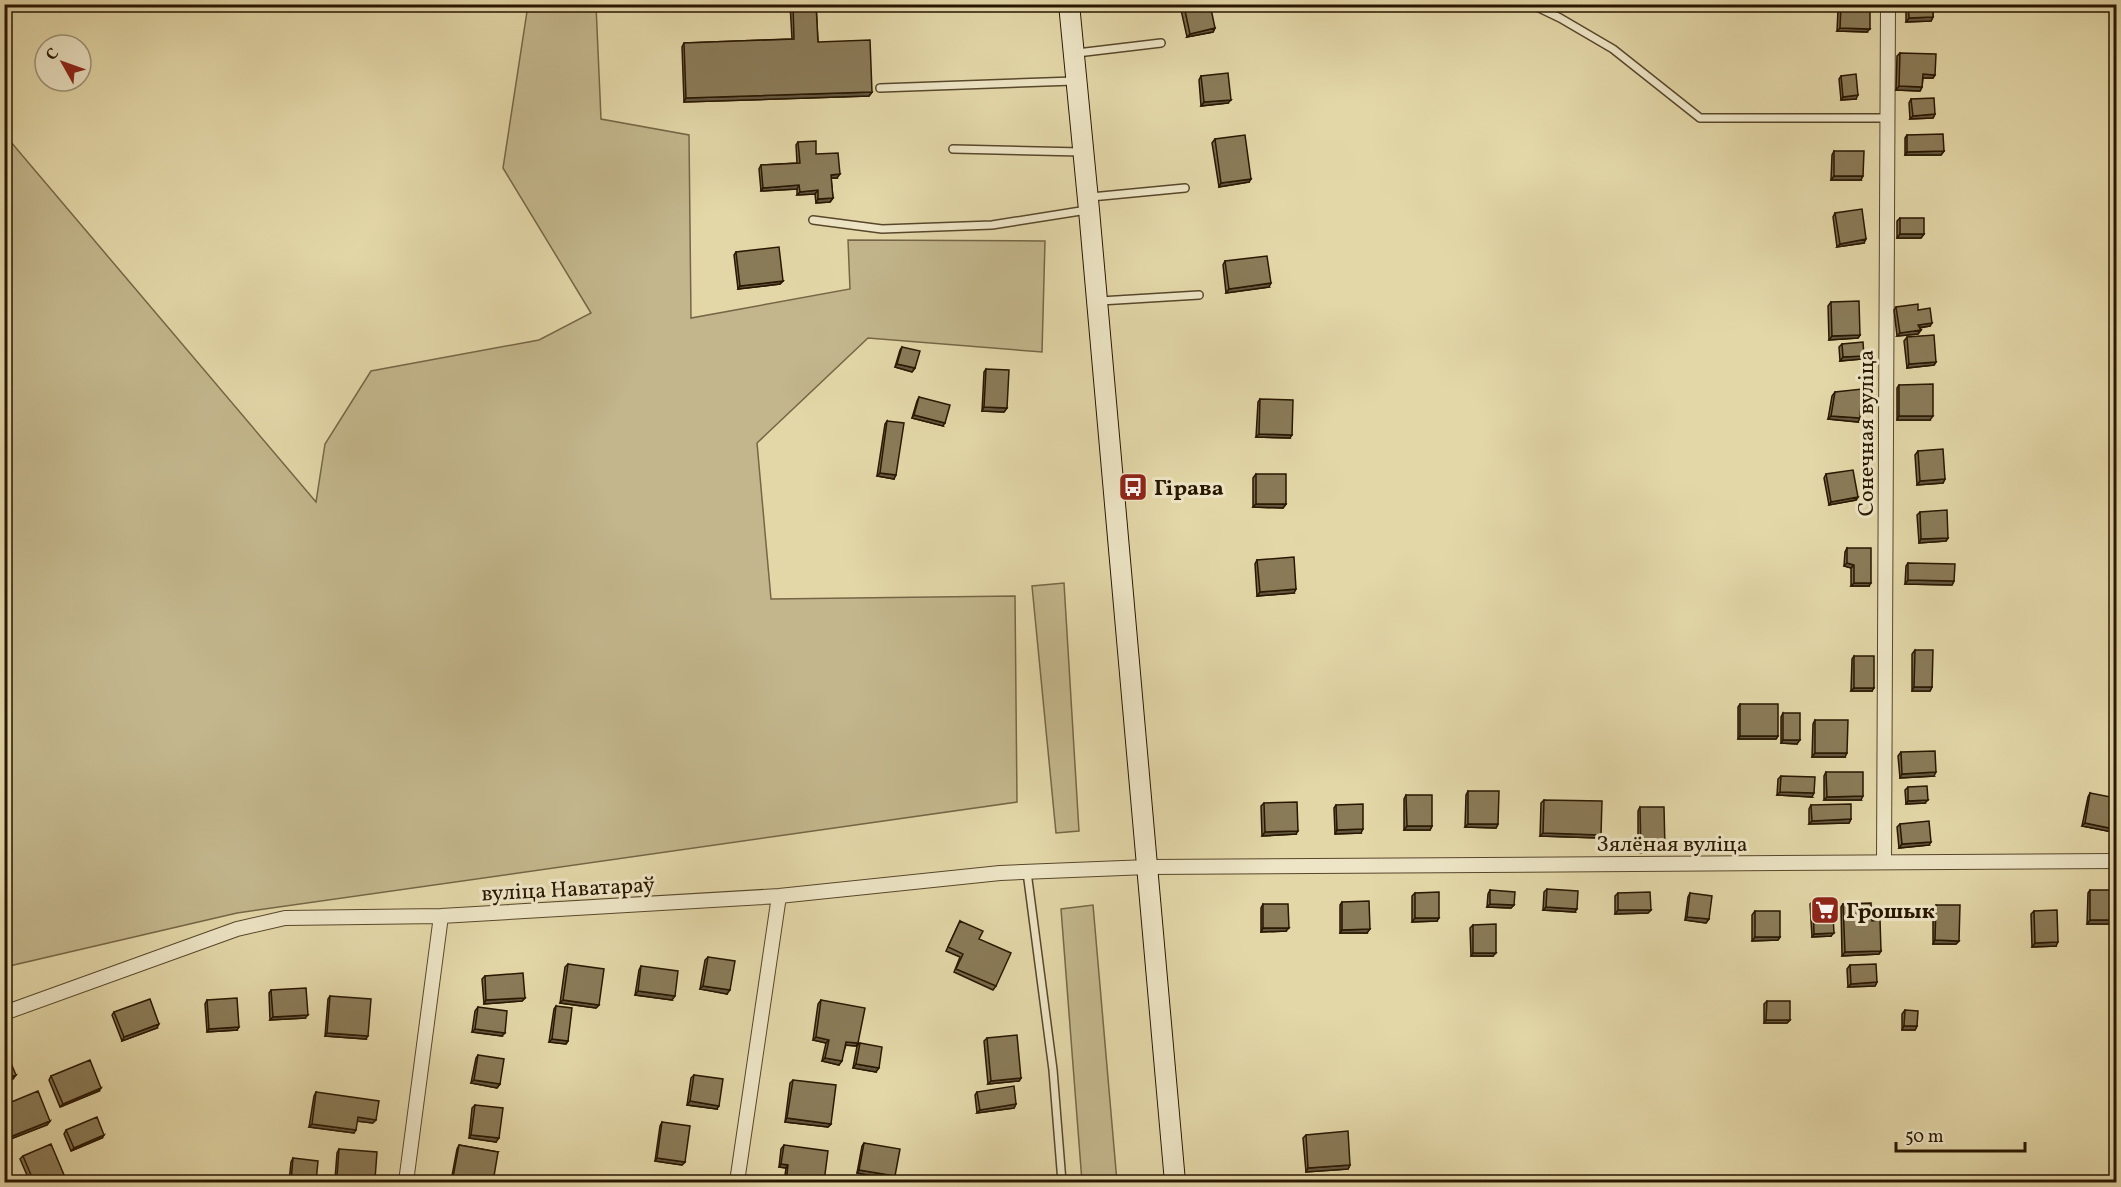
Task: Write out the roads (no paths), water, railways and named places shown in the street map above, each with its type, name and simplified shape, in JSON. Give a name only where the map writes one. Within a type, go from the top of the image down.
[{"type":"main road","points":[[1069,4],[1098,302],[1175,1182]]},
{"type":"street","name":"Сонечная вуліца","points":[[1884,862],[1888,4]]},
{"type":"street","name":"Зялёная вуліца","points":[[1148,867],[2116,861]]},
{"type":"street","name":"вуліца Наватараў","points":[[4,1013],[237,929],[285,918],[441,916],[779,896],[1027,872],[1148,867]]},
{"type":"street","points":[[736,1182],[779,896]]},
{"type":"street","points":[[406,1182],[441,916]]},
{"type":"lane","points":[[1531,4],[1613,49],[1700,118],[1887,118]]},
{"type":"lane","points":[[1074,54],[1161,43]]},
{"type":"lane","points":[[880,88],[1077,81]]},
{"type":"lane","points":[[953,149],[1084,152]]},
{"type":"lane","points":[[813,220],[882,229],[981,225],[1185,188]]},
{"type":"lane","points":[[1098,302],[1199,295]]},
{"type":"lane","points":[[1027,872],[1053,1070],[1062,1182]]},
{"type":"place","name":"Гірава","points":[[1133,487]]},
{"type":"place","name":"Грошык","points":[[1825,910]]}]
